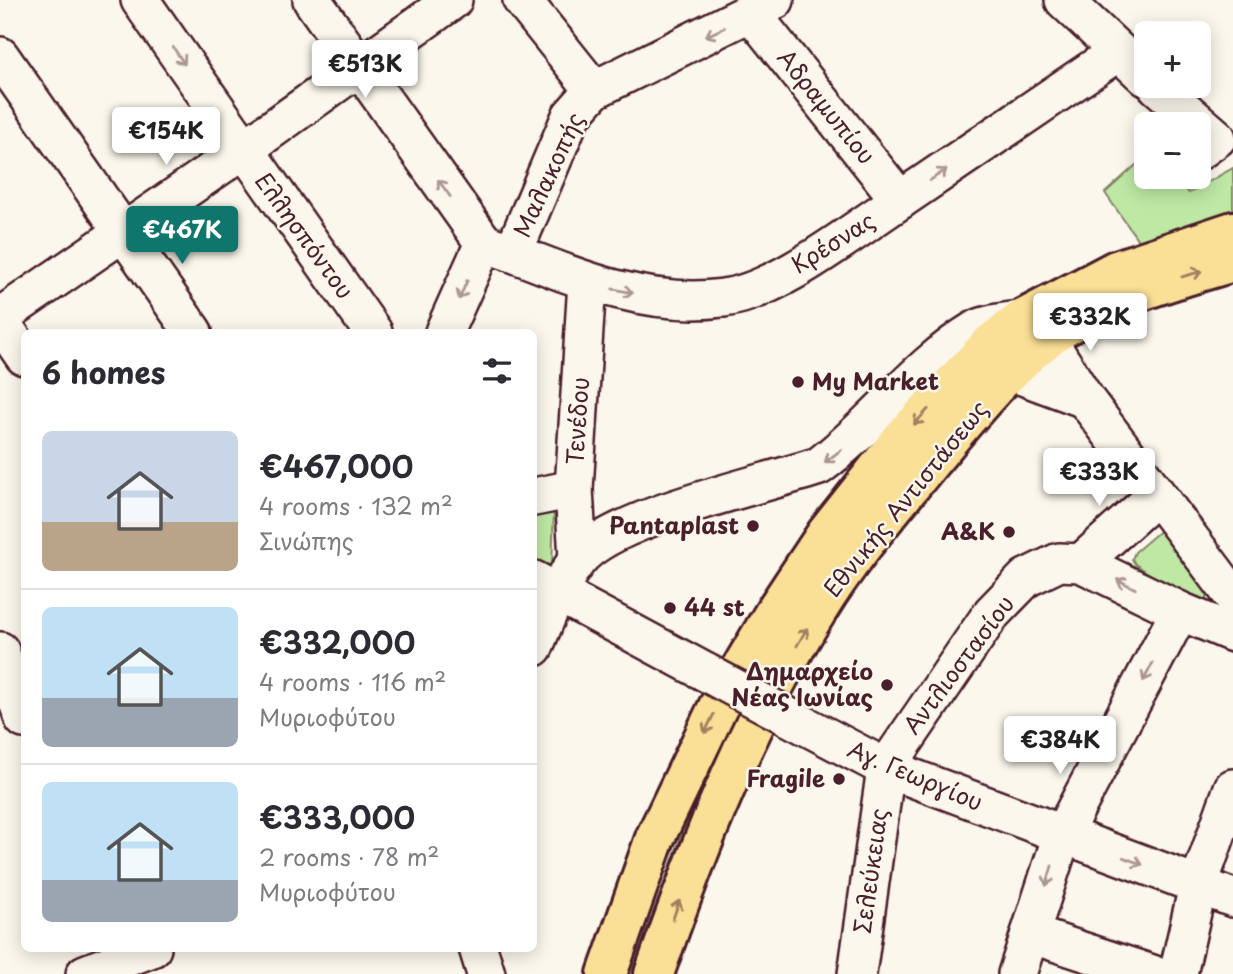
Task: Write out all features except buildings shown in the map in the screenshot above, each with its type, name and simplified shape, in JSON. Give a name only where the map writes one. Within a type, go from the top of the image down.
[{"type":"main road","name":"Εθνικής Αντιστάσεως","points":[[654,974],[700,842],[782,670],[813,617],[894,506],[955,432],[1012,372],[1035,329],[1116,270],[1233,231]]},
{"type":"main road","name":"Εθνικής Αντιστάσεως","points":[[607,974],[655,838],[718,707],[777,608],[826,534],[902,438],[990,344],[1087,316],[1166,282],[1233,262]]},
{"type":"street","name":"Ελλησπόντου","points":[[140,0],[371,329]]},
{"type":"street","points":[[312,0],[359,69],[498,248]]},
{"type":"street","points":[[21,351],[0,319],[359,69],[453,0]]},
{"type":"street","points":[[522,0],[594,90]]},
{"type":"street","points":[[1064,0],[1134,66]]},
{"type":"street","name":"Μαλακοπής","points":[[446,329],[498,248],[571,116],[594,90],[763,7]]},
{"type":"street","name":"Αδραμυπίου","points":[[763,7],[900,201]]},
{"type":"street","name":"Κρέσνας","points":[[498,248],[587,282],[625,292],[690,300],[738,296],[752,292],[837,243],[1118,52]]},
{"type":"street","points":[[0,56],[191,329]]},
{"type":"street","points":[[1171,98],[1187,112]]},
{"type":"street","name":"Τενέδου","points":[[578,559],[574,489],[587,282]]},
{"type":"street","points":[[537,633],[547,586],[578,559],[637,522],[819,466],[843,449],[931,364],[978,329],[1035,329],[1233,596]]},
{"type":"street","points":[[1012,372],[1085,399]]},
{"type":"street","points":[[537,496],[574,489]]},
{"type":"street","points":[[1157,495],[1081,563],[1180,611],[1233,633]]},
{"type":"street","name":"Αντλιοστασίου","points":[[886,768],[992,613],[1026,578],[1059,562],[1081,563]]},
{"type":"street","name":"Αγ. Γεωργίου","points":[[547,586],[886,768],[1233,898]]},
{"type":"street","points":[[1017,974],[1062,835],[1180,611]]},
{"type":"street","points":[[6,651],[21,708]]},
{"type":"street","name":"Σελεύκειας","points":[[857,974],[886,768]]},
{"type":"street","points":[[1178,974],[1198,886],[1233,788]]},
{"type":"street","points":[[1030,934],[1152,974]]},
{"type":"street","points":[[95,963],[137,952]]},
{"type":"street","points":[[479,952],[486,974]]},
{"type":"green space","points":[[1134,167],[1134,189],[1185,189],[1189,193],[1196,189],[1211,189],[1211,180],[1233,168],[1233,213],[1140,243],[1105,193]]},
{"type":"green space","points":[[554,508],[552,568],[537,562],[537,511]]},
{"type":"green space","points":[[1162,529],[1211,594],[1200,603],[1186,599],[1135,564],[1132,559],[1135,552]]},
{"type":"green space","points":[[738,715],[749,722],[645,974],[631,974],[683,831]]},
{"type":"place","name":"My Market","points":[[798,382]]},
{"type":"place","name":"Pantaplast","points":[[753,526]]},
{"type":"place","name":"A&K","points":[[1009,532]]},
{"type":"place","name":"44 st","points":[[670,608]]},
{"type":"place","name":"Δημαρχείο Νέας Ιωνίας","points":[[887,685]]},
{"type":"place","name":"Fragile","points":[[839,779]]}]
